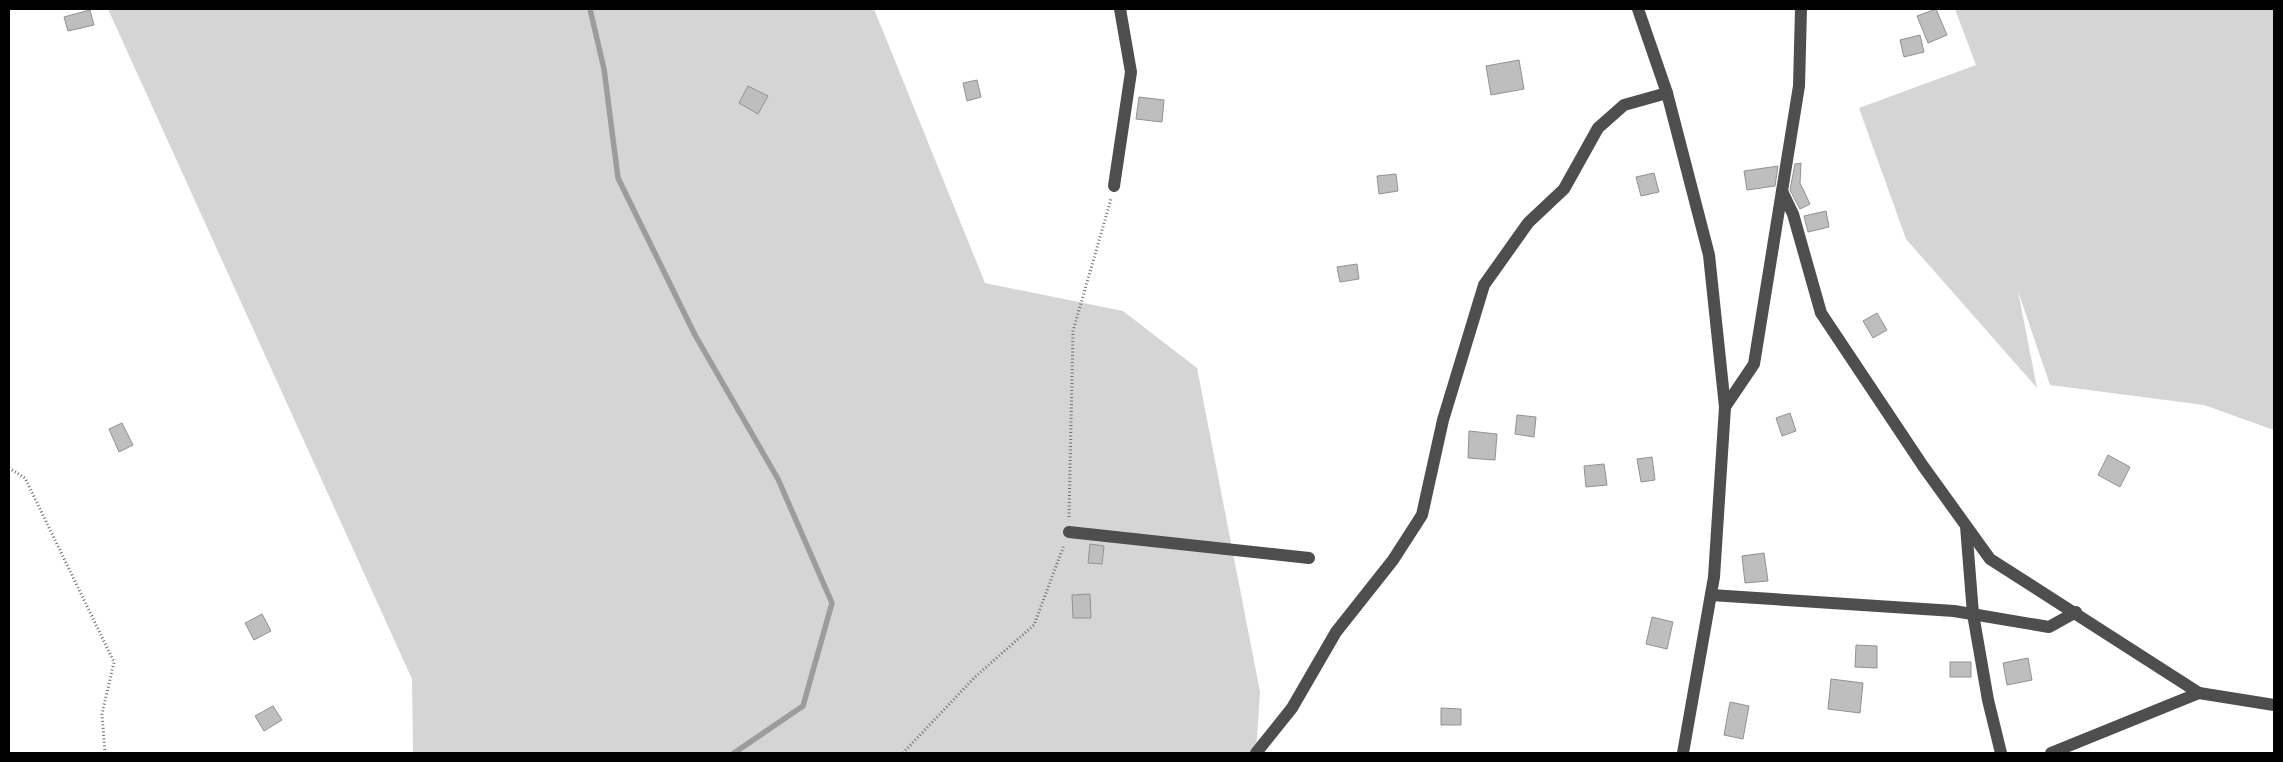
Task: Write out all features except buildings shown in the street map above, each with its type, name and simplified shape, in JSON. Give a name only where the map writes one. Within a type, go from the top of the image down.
[{"type":"street","points":[[1114,186],[1131,72],[1120,9]]},
{"type":"street","points":[[1725,408],[1754,364],[1799,86],[1801,9]]},
{"type":"street","points":[[1640,10],[1668,93],[1709,255],[1725,408],[1711,596],[1682,753]]},
{"type":"street","points":[[1256,753],[1292,708],[1336,632],[1393,560],[1422,515],[1442,420],[1484,284],[1528,223],[1564,189],[1598,128],[1624,105],[1668,93]]},
{"type":"street","points":[[1782,191],[1793,214],[1821,313],[1923,466],[1990,559],[2076,612],[2200,693],[2274,705]]},
{"type":"street","points":[[1966,526],[1973,614],[1988,700],[2001,753]]},
{"type":"street","points":[[1069,532],[1309,558]]},
{"type":"street","points":[[1711,596],[1973,614],[2050,627],[2076,612]]},
{"type":"street","points":[[2050,753],[2200,693]]},
{"type":"path","points":[[903,753],[975,677],[1034,625],[1069,532],[1073,331],[1114,186]]},
{"type":"path","points":[[9,468],[25,478],[114,662],[102,714],[105,753]]},
{"type":"shaded area","points":[[108,9],[874,9],[985,283],[1123,311],[1197,368],[1260,692],[1256,753],[413,753],[412,679]]},
{"type":"shaded area","points":[[1955,9],[2274,9],[2274,430],[2204,405],[2050,385],[2018,291],[2037,388],[1906,239],[1859,108],[1976,65]]},
{"type":"waterway","points":[[590,9],[604,69],[618,178],[695,335],[778,479],[832,603],[803,706],[734,753]]}]
